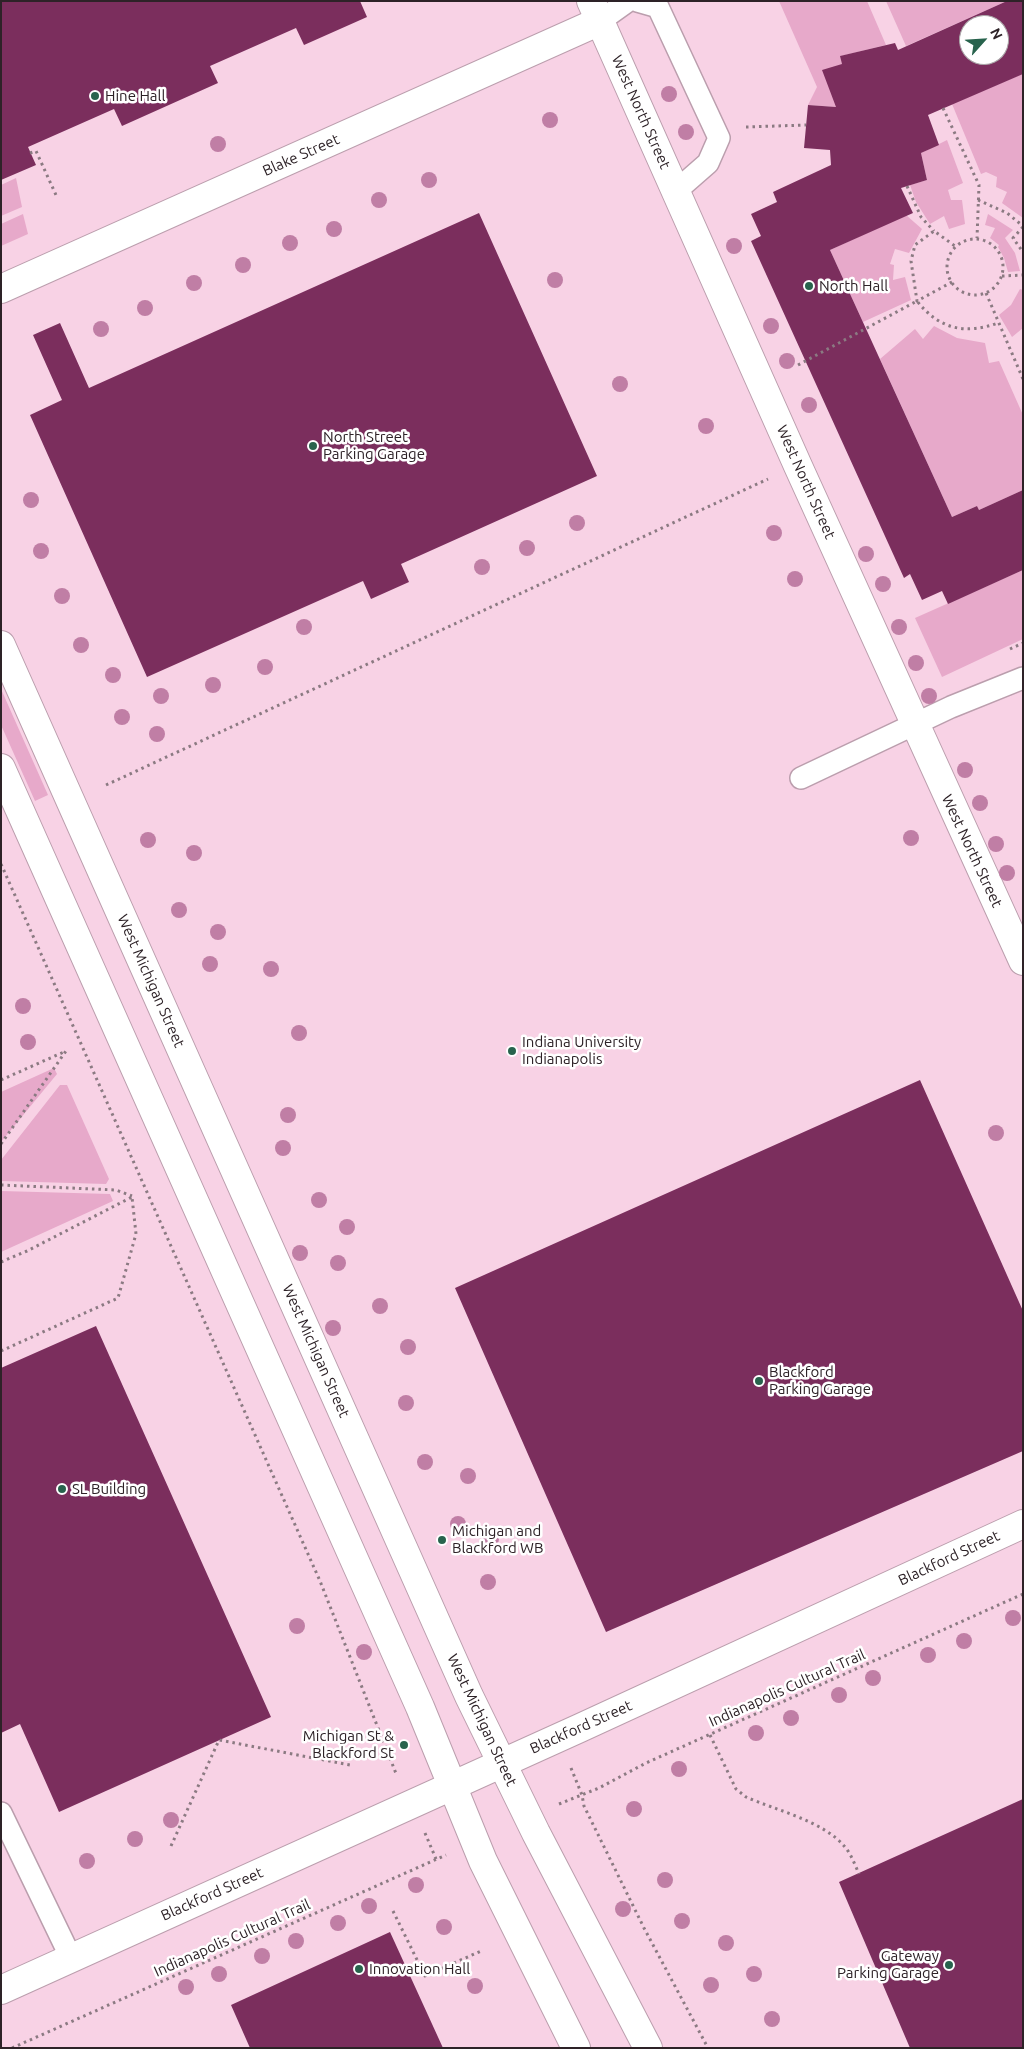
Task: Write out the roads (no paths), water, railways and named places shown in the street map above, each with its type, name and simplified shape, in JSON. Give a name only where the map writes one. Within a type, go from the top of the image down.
[{"type":"main road","name":"West North Street","points":[[596,11],[798,466],[1023,961]]},
{"type":"main road","name":"Blake Street","points":[[1,289],[596,11]]},
{"type":"main road","name":"West Michigan Street","points":[[1,646],[461,1678],[536,1833],[648,2048]]},
{"type":"main road","points":[[1,768],[416,1699],[483,1861],[576,2048]]},
{"type":"main road","name":"Blackford Street","points":[[1,1990],[1023,1524]]},
{"type":"lane","points":[[596,11],[628,1]]},
{"type":"lane","points":[[637,1],[658,7],[719,138],[708,163],[676,191]]},
{"type":"lane","points":[[801,778],[915,724],[1023,678]]},
{"type":"lane","points":[[1,1813],[71,1958]]},
{"type":"place","name":"Hine Hall","points":[[95,96]]},
{"type":"place","name":"North Hall","points":[[809,286]]},
{"type":"place","name":"North Street Parking Garage","points":[[313,446]]},
{"type":"place","name":"Indiana University Indianapolis","points":[[512,1051]]},
{"type":"place","name":"Blackford Parking Garage","points":[[759,1381]]},
{"type":"place","name":"SL Building","points":[[62,1489]]},
{"type":"place","name":"Michigan and Blackford WB","points":[[442,1540]]},
{"type":"place","name":"Michigan St & Blackford St","points":[[404,1745]]},
{"type":"place","name":"Gateway Parking Garage","points":[[949,1965]]},
{"type":"place","name":"Innovation Hall","points":[[359,1969]]}]
